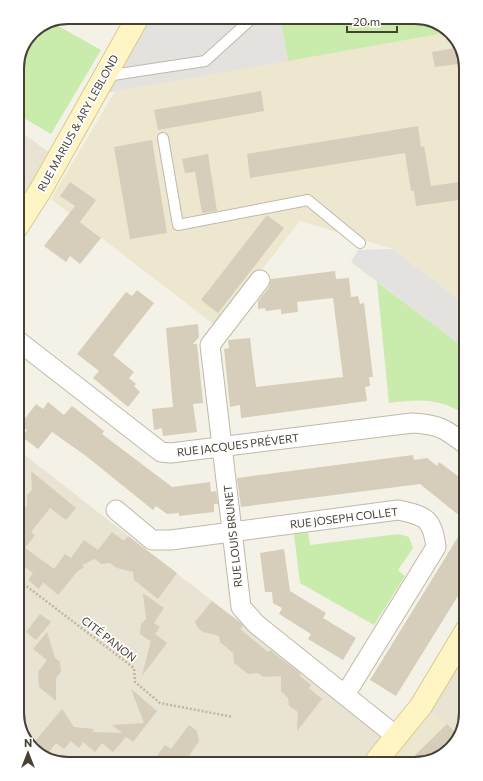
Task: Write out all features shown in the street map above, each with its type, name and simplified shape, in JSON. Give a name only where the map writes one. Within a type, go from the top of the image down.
[{"type":"street","name":"RUE MARIUS & ARY LEBLOND","points":[[24,216],[40,191],[134,24]]},
{"type":"street","name":"RUE LOUIS BRUNET","points":[[260,280],[210,346],[241,607],[256,624],[396,736]]},
{"type":"street","name":"RUE JACQUES PRÉVERT","points":[[24,345],[161,452],[171,453],[412,423],[427,424],[448,430],[459,439]]},
{"type":"street","name":"RUE JOSEPH COLLET","points":[[116,510],[152,540],[171,540],[232,533],[398,510],[421,515],[433,529],[436,548],[345,695]]},
{"type":"street","points":[[379,757],[421,706],[459,643]]},
{"type":"lane","points":[[104,76],[205,61],[246,24]]},
{"type":"lane","points":[[163,138],[178,225],[308,200],[360,243]]},
{"type":"path","name":"CITÉ PANON","points":[[24,584],[134,668],[135,682],[160,703],[232,717]]},
{"type":"shaded area","points":[[134,24],[281,24],[288,61],[94,95]]},
{"type":"shaded area","points":[[441,32],[455,48],[459,68],[459,300],[393,249],[300,221],[217,327],[51,199],[117,88]]},
{"type":"shaded area","points":[[24,134],[58,159],[24,215]]},
{"type":"shaded area","points":[[393,249],[459,300],[459,344],[351,262],[358,250]]},
{"type":"shaded area","points":[[24,454],[392,741],[459,641],[459,719],[452,738],[435,753],[416,757],[65,757],[48,753],[48,733],[28,733],[24,714]]},
{"type":"shaded area","points":[[421,706],[447,724],[455,732],[452,738],[440,750],[429,755],[416,757],[379,757]]},
{"type":"green space","points":[[281,24],[418,24],[435,28],[442,33],[288,61]]},
{"type":"green space","points":[[57,25],[101,50],[51,134],[24,118],[24,65],[28,48],[33,41],[46,30]]},
{"type":"green space","points":[[377,282],[459,344],[459,411],[447,405],[429,401],[389,403]]},
{"type":"green space","points":[[308,533],[310,545],[398,534],[409,537],[413,548],[398,570],[405,576],[374,625],[300,583],[294,534]]},
{"type":"building","points":[[455,48],[459,64],[435,67],[432,52]]},
{"type":"building","points":[[261,91],[264,111],[158,130],[154,110]]},
{"type":"building","points":[[418,126],[421,147],[424,146],[431,186],[459,182],[459,200],[416,206],[414,191],[411,191],[405,153],[250,178],[247,154]]},
{"type":"building","points":[[152,140],[167,233],[130,239],[114,147]]},
{"type":"building","points":[[208,154],[217,211],[202,213],[195,172],[185,173],[182,159]]},
{"type":"building","points":[[70,182],[96,200],[80,222],[101,238],[80,264],[70,256],[66,262],[44,246],[75,206],[60,196]]},
{"type":"building","points":[[267,215],[284,228],[218,313],[201,300]]},
{"type":"building","points":[[335,271],[336,279],[349,278],[351,297],[358,296],[360,304],[364,303],[373,377],[369,377],[370,386],[365,387],[367,401],[241,418],[240,405],[230,407],[224,349],[229,348],[228,340],[250,338],[256,387],[343,377],[333,298],[297,302],[298,312],[281,314],[281,309],[266,311],[265,308],[258,309],[258,301],[269,287],[271,279]]},
{"type":"building","points":[[137,290],[154,303],[113,355],[134,372],[129,378],[136,384],[134,386],[140,392],[128,407],[93,378],[99,371],[77,354],[126,292],[132,296]]},
{"type":"building","points":[[198,324],[199,337],[193,344],[197,344],[203,403],[193,404],[197,432],[163,436],[162,428],[154,430],[152,409],[173,407],[166,328]]},
{"type":"building","points":[[48,402],[64,415],[72,406],[104,431],[102,434],[172,487],[210,482],[211,492],[216,491],[218,504],[214,504],[214,512],[179,516],[179,513],[167,514],[156,506],[153,510],[86,456],[52,432],[38,449],[24,438],[24,434],[27,430],[24,428],[24,420],[36,404],[43,409]]},
{"type":"building","points":[[413,455],[414,460],[427,458],[437,466],[439,462],[459,477],[459,515],[420,484],[241,507],[237,478]]},
{"type":"building","points":[[31,471],[76,508],[66,520],[50,508],[31,532],[35,535],[25,548],[54,569],[65,554],[71,558],[84,540],[98,550],[112,532],[124,541],[128,536],[177,573],[158,599],[134,580],[133,572],[117,568],[110,563],[101,564],[95,559],[82,565],[84,567],[77,572],[58,595],[43,582],[39,589],[28,580],[33,573],[24,566],[24,509],[27,506],[27,495],[32,490]]},
{"type":"building","points":[[459,535],[459,594],[396,696],[370,680]]},
{"type":"building","points":[[284,549],[290,591],[326,613],[323,618],[356,638],[343,660],[308,639],[311,634],[279,614],[282,608],[273,603],[272,592],[265,592],[260,553]]},
{"type":"building","points":[[143,593],[164,608],[154,623],[160,627],[155,634],[167,643],[142,676],[151,640],[150,641],[140,634],[141,624],[146,619]]},
{"type":"building","points":[[212,601],[241,623],[243,626],[240,629],[268,652],[270,650],[301,674],[299,675],[311,685],[309,688],[322,699],[297,731],[298,712],[289,706],[288,698],[281,691],[281,676],[263,677],[258,673],[248,674],[234,663],[233,653],[220,642],[219,636],[203,632],[198,628],[195,622]]},
{"type":"building","points":[[40,614],[51,622],[36,640],[26,632]]},
{"type":"building","points":[[47,632],[55,658],[60,662],[61,672],[56,678],[56,701],[39,687],[38,672],[47,660],[33,649]]},
{"type":"building","points":[[131,689],[157,711],[133,742],[126,737],[113,752],[102,743],[95,752],[83,742],[79,748],[71,741],[64,749],[56,743],[48,753],[48,733],[42,733],[62,709],[74,727],[94,729],[92,732],[122,733],[112,725],[144,723]]},
{"type":"building","points":[[447,724],[455,732],[452,738],[435,753],[413,757]]},
{"type":"building","points":[[189,725],[197,731],[199,741],[188,757],[156,757],[165,745],[171,749]]}]
